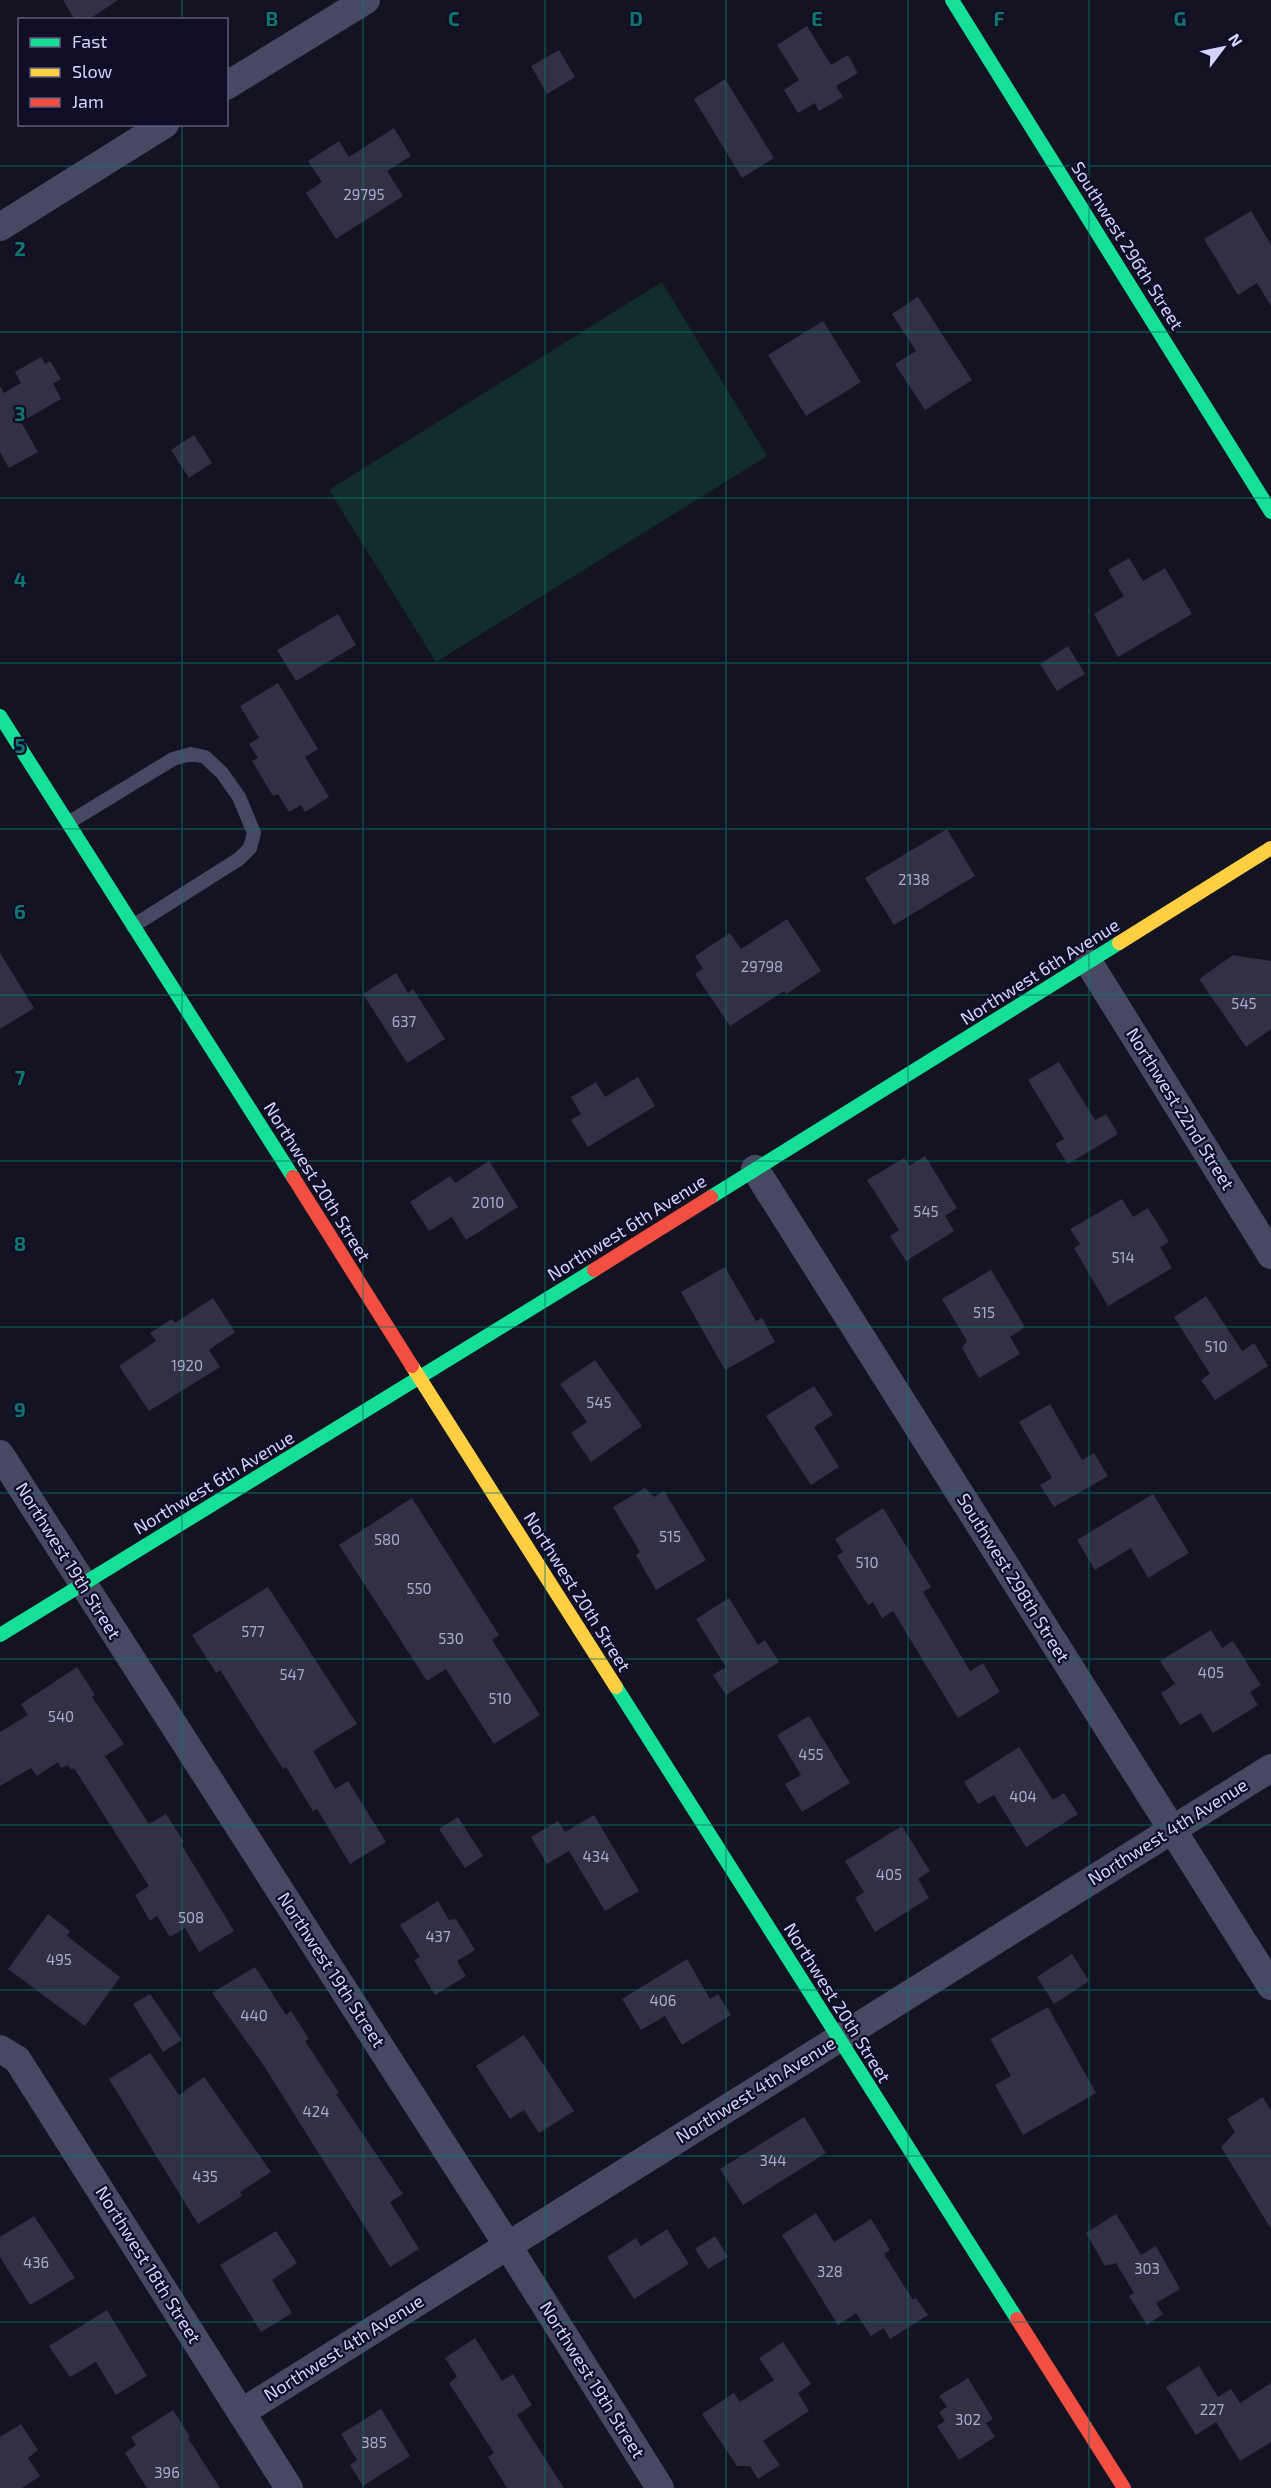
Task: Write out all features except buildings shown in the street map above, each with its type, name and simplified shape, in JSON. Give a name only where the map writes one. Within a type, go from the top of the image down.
[{"type":"street","points":[[228,85],[366,0]]},
{"type":"street","name":"Southwest 296th Street","points":[[952,0],[1271,512]]},
{"type":"street","points":[[0,227],[162,126]]},
{"type":"street","name":"Northwest 20th Street","points":[[0,716],[1124,2488]]},
{"type":"street","name":"Northwest 6th Avenue","points":[[0,1635],[421,1378],[1271,848]]},
{"type":"street","name":"Northwest 22nd Street","points":[[1089,963],[1271,1255]]},
{"type":"street","name":"Southwest 298th Street","points":[[754,1169],[1271,1986]]},
{"type":"street","name":"Northwest 19th Street","points":[[0,1454],[508,2246],[660,2488]]},
{"type":"street","name":"Northwest 4th Avenue","points":[[242,2412],[1271,1768]]},
{"type":"street","name":"Northwest 18th Street","points":[[0,2049],[17,2058],[289,2488]]},
{"type":"lane","points":[[68,823],[173,759],[191,754],[205,757],[222,773],[239,797],[254,833],[250,848],[217,874],[133,926]]},
{"type":"green space","points":[[662,282],[767,456],[436,662],[329,490]]},
{"type":"traffic: fast","points":[[952,0],[1271,512]]},
{"type":"traffic: fast","points":[[0,716],[293,1177]]},
{"type":"traffic: fast","points":[[711,1197],[1119,943]]},
{"type":"traffic: fast","points":[[0,1635],[594,1270]]},
{"type":"traffic: fast","points":[[616,1687],[1017,2319]]},
{"type":"traffic: slow","points":[[1119,943],[1271,848]]},
{"type":"traffic: slow","points":[[412,1366],[616,1687]]},
{"type":"traffic: jam","points":[[293,1177],[412,1366]]},
{"type":"traffic: jam","points":[[594,1270],[711,1197]]},
{"type":"traffic: jam","points":[[1017,2319],[1124,2488]]}]
